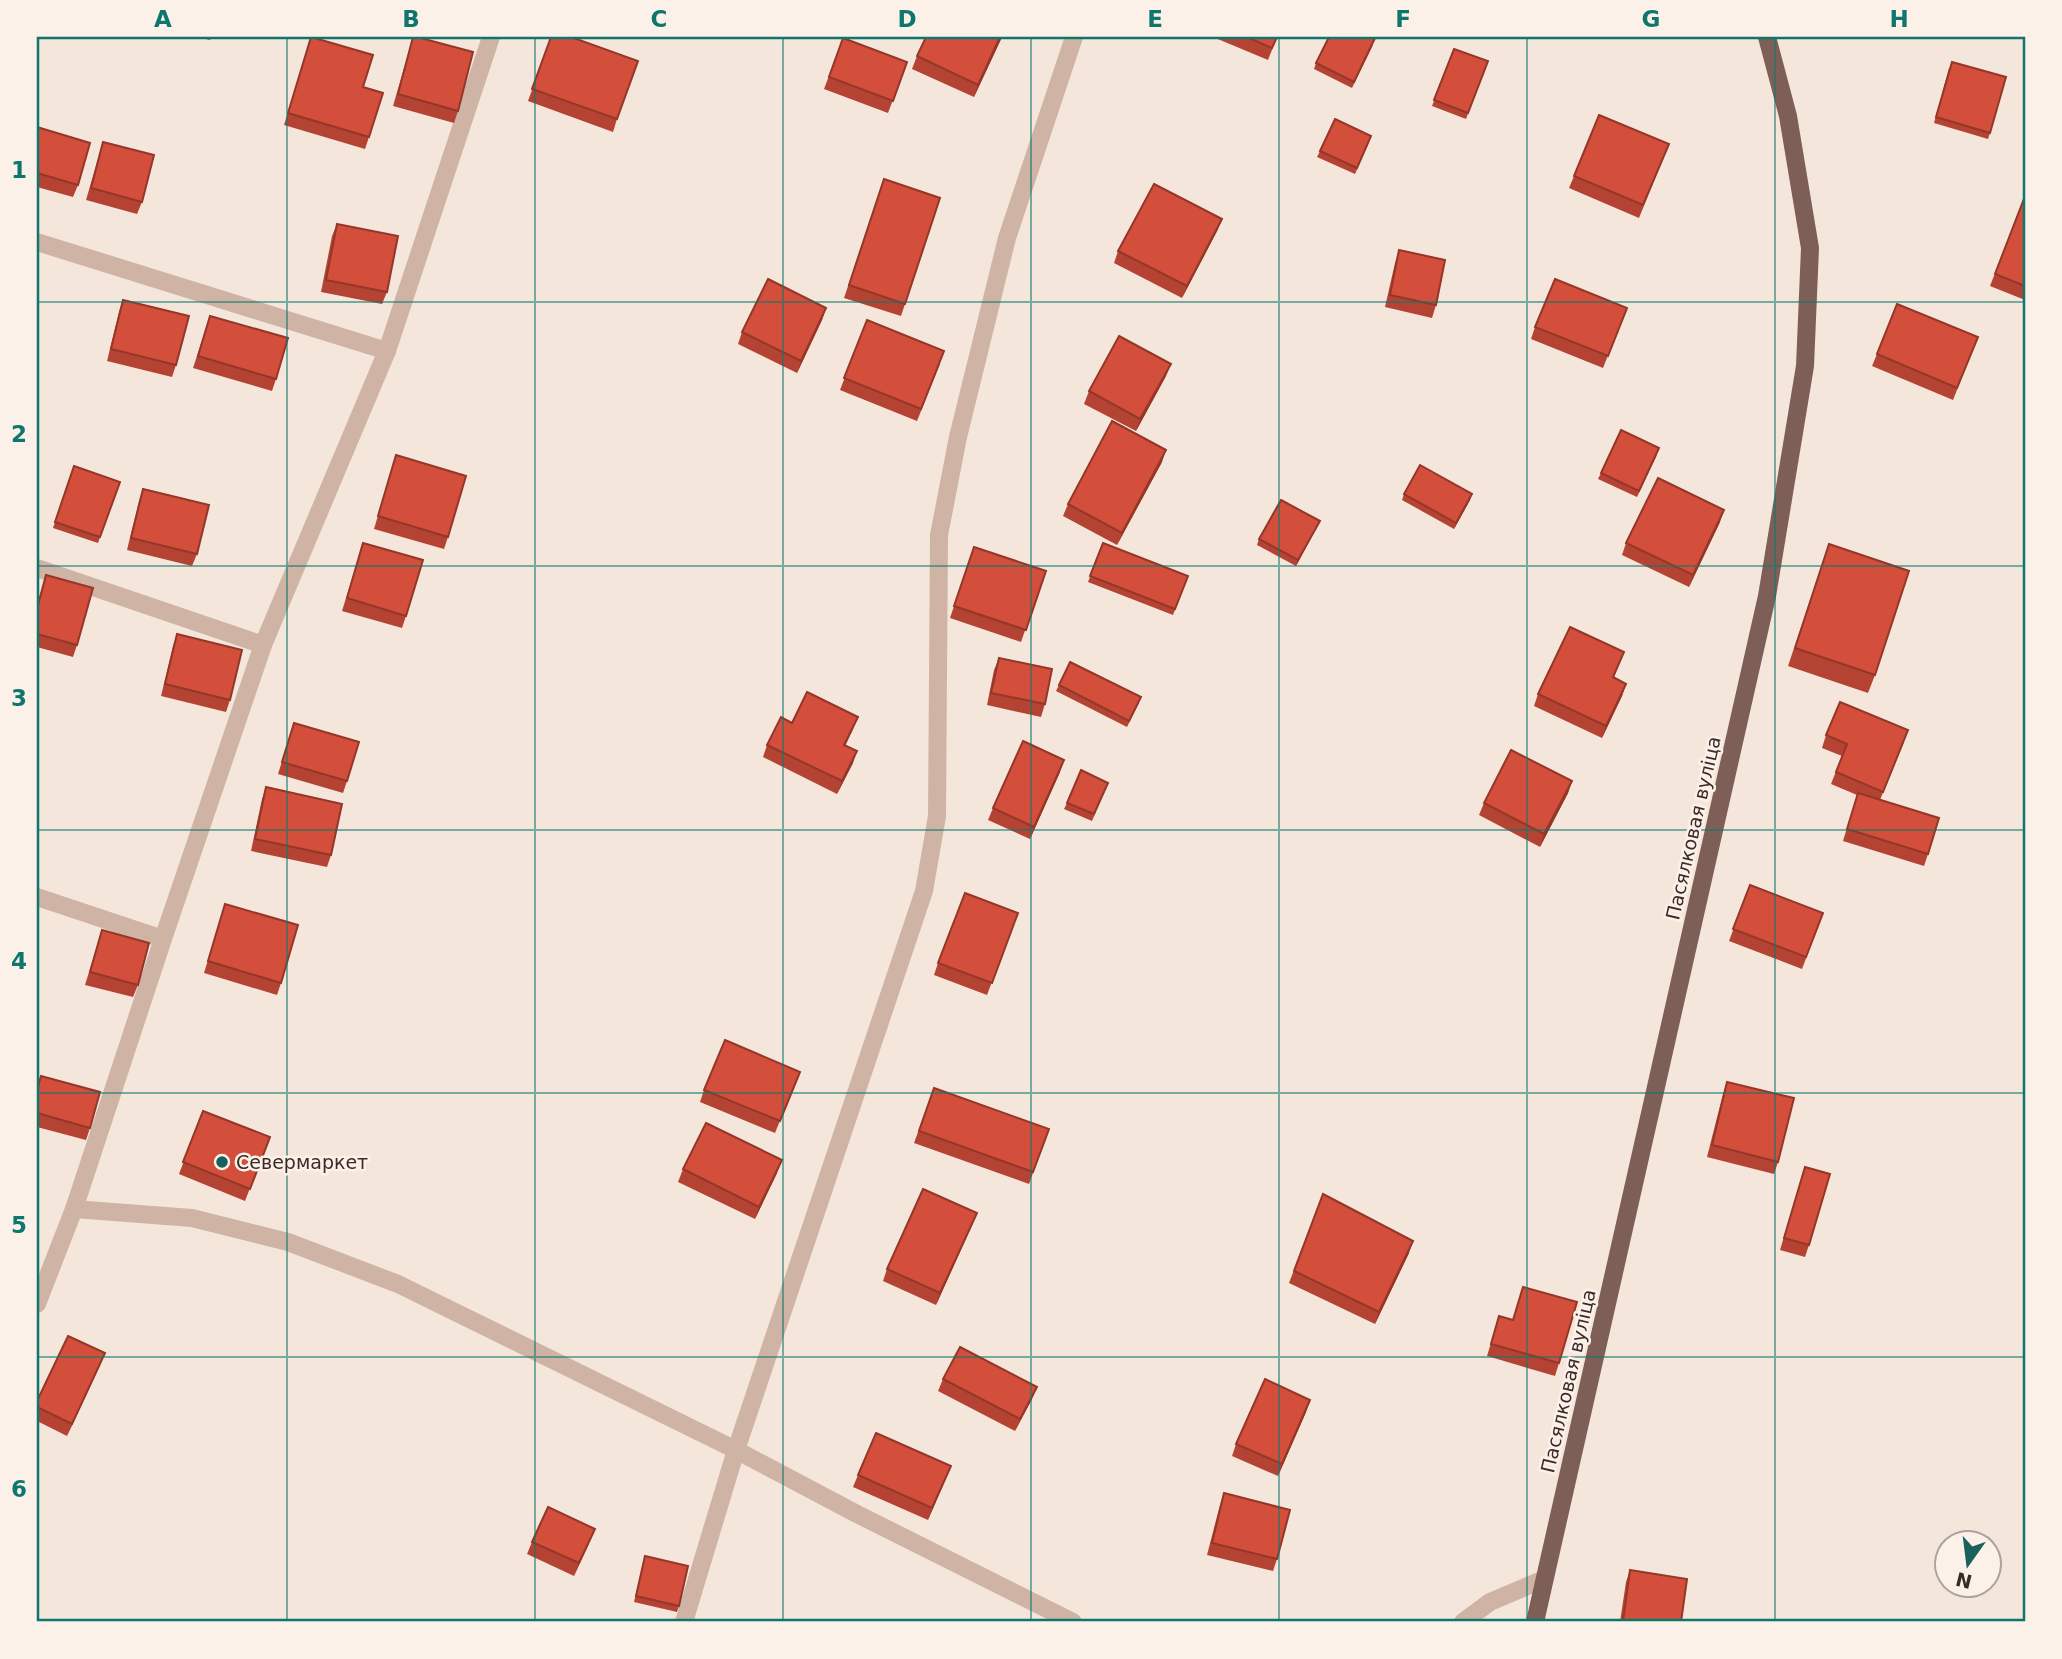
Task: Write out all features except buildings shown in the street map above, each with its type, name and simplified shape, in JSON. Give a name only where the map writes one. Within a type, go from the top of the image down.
[{"type":"main road","name":"Пасялковая вуліца","points":[[1535,1622],[1767,596],[1805,366],[1810,248],[1788,116],[1767,37]]},
{"type":"street","points":[[37,1304],[75,1209],[263,645],[387,351],[478,60],[491,37]]},
{"type":"street","points":[[684,1622],[736,1450],[925,891],[937,816],[939,535],[958,437],[1007,238],[1074,37]]},
{"type":"street","points":[[37,242],[387,351]]},
{"type":"street","points":[[37,568],[263,645]]},
{"type":"street","points":[[37,897],[163,939]]},
{"type":"street","points":[[75,1209],[192,1218],[288,1242],[398,1284],[736,1450],[1073,1622]]},
{"type":"street","points":[[1463,1622],[1490,1602],[1544,1579]]},
{"type":"place","name":"Севермаркет","points":[[222,1162]]}]
